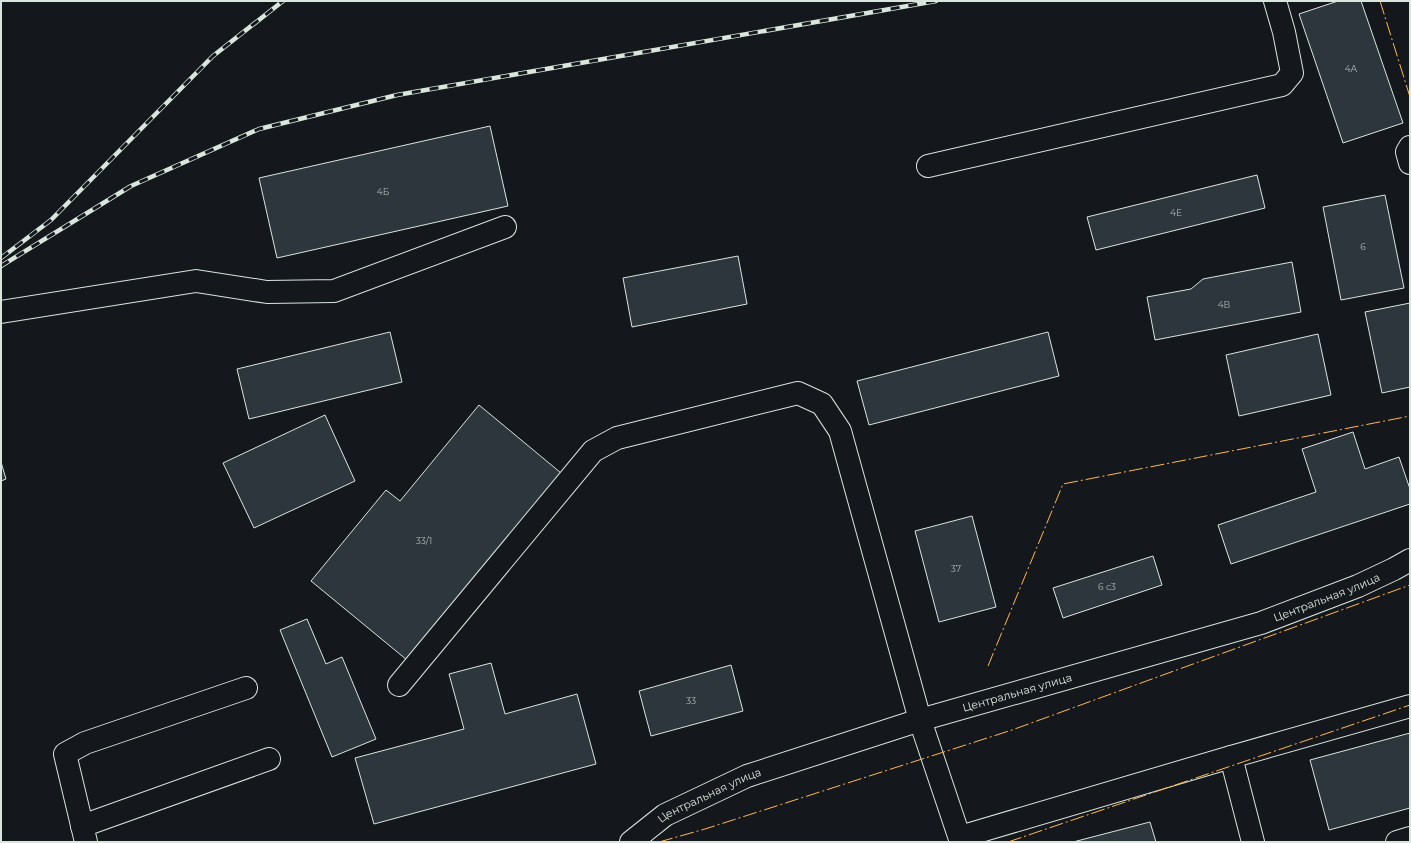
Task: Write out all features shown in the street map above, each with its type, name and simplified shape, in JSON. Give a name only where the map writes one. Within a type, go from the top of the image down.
[{"type":"street","points":[[928,166],[1282,85],[1292,73],[1284,32],[1275,1]]},
{"type":"street","points":[[1410,147],[1407,152],[1410,163]]},
{"type":"street","points":[[1,312],[196,281],[267,292],[334,291],[505,228]]},
{"type":"street","points":[[400,685],[593,451],[617,438],[798,393],[822,404],[840,430],[920,720],[961,839],[1231,757],[1410,706]]},
{"type":"street","name":"Центральная улица","points":[[631,842],[665,815],[747,776],[920,720],[1261,623],[1358,586],[1410,560]]},
{"type":"street","points":[[246,688],[85,743],[65,754],[84,834],[269,758]]},
{"type":"street","points":[[1231,757],[1253,842]]},
{"type":"street","points":[[1397,842],[1410,838]]},
{"type":"building","points":[[1338,1],[1361,1],[1403,123],[1343,143],[1299,14]]},
{"type":"building","points":[[490,126],[508,206],[277,258],[259,178]]},
{"type":"building","points":[[1257,175],[1265,208],[1096,250],[1087,217]]},
{"type":"building","points":[[1385,195],[1404,288],[1341,300],[1323,207]]},
{"type":"building","points":[[738,256],[747,304],[632,327],[623,278]]},
{"type":"building","points":[[1292,262],[1301,312],[1155,340],[1147,297],[1191,289],[1203,279]]},
{"type":"building","points":[[1410,303],[1410,387],[1382,393],[1365,312]]},
{"type":"building","points":[[390,332],[402,382],[249,419],[237,369]]},
{"type":"building","points":[[1048,332],[1059,376],[869,425],[857,381]]},
{"type":"building","points":[[1318,334],[1331,395],[1239,416],[1226,355]]},
{"type":"building","points":[[479,405],[561,473],[407,660],[311,581],[386,490],[400,501]]},
{"type":"building","points":[[325,415],[355,481],[254,528],[223,463]]},
{"type":"building","points":[[1353,432],[1365,469],[1399,457],[1410,489],[1410,504],[1231,564],[1218,525],[1316,492],[1302,449]]},
{"type":"building","points":[[1,462],[6,479],[1,481]]},
{"type":"building","points":[[972,516],[996,607],[939,622],[915,531]]},
{"type":"building","points":[[1153,556],[1162,585],[1063,618],[1053,588]]},
{"type":"building","points":[[307,619],[326,664],[342,657],[376,739],[332,757],[280,630]]},
{"type":"building","points":[[491,663],[505,714],[577,694],[596,764],[374,824],[355,758],[464,729],[449,674]]},
{"type":"building","points":[[731,665],[743,711],[651,736],[639,691]]},
{"type":"building","points":[[1410,733],[1410,808],[1329,830],[1310,760]]},
{"type":"building","points":[[1150,822],[1156,842],[1073,842]]},
{"type":"railway","points":[[1,258],[51,220],[213,56],[283,1]]},
{"type":"railway","points":[[1,266],[131,186],[259,129],[397,95],[936,1]]},
{"type":"power","points":[[1380,1],[1410,97]]},
{"type":"power","points":[[988,666],[1063,484],[1410,416]]},
{"type":"power","points":[[659,842],[705,829],[1012,730],[1410,585]]},
{"type":"power","points":[[1008,842],[1410,705]]}]
